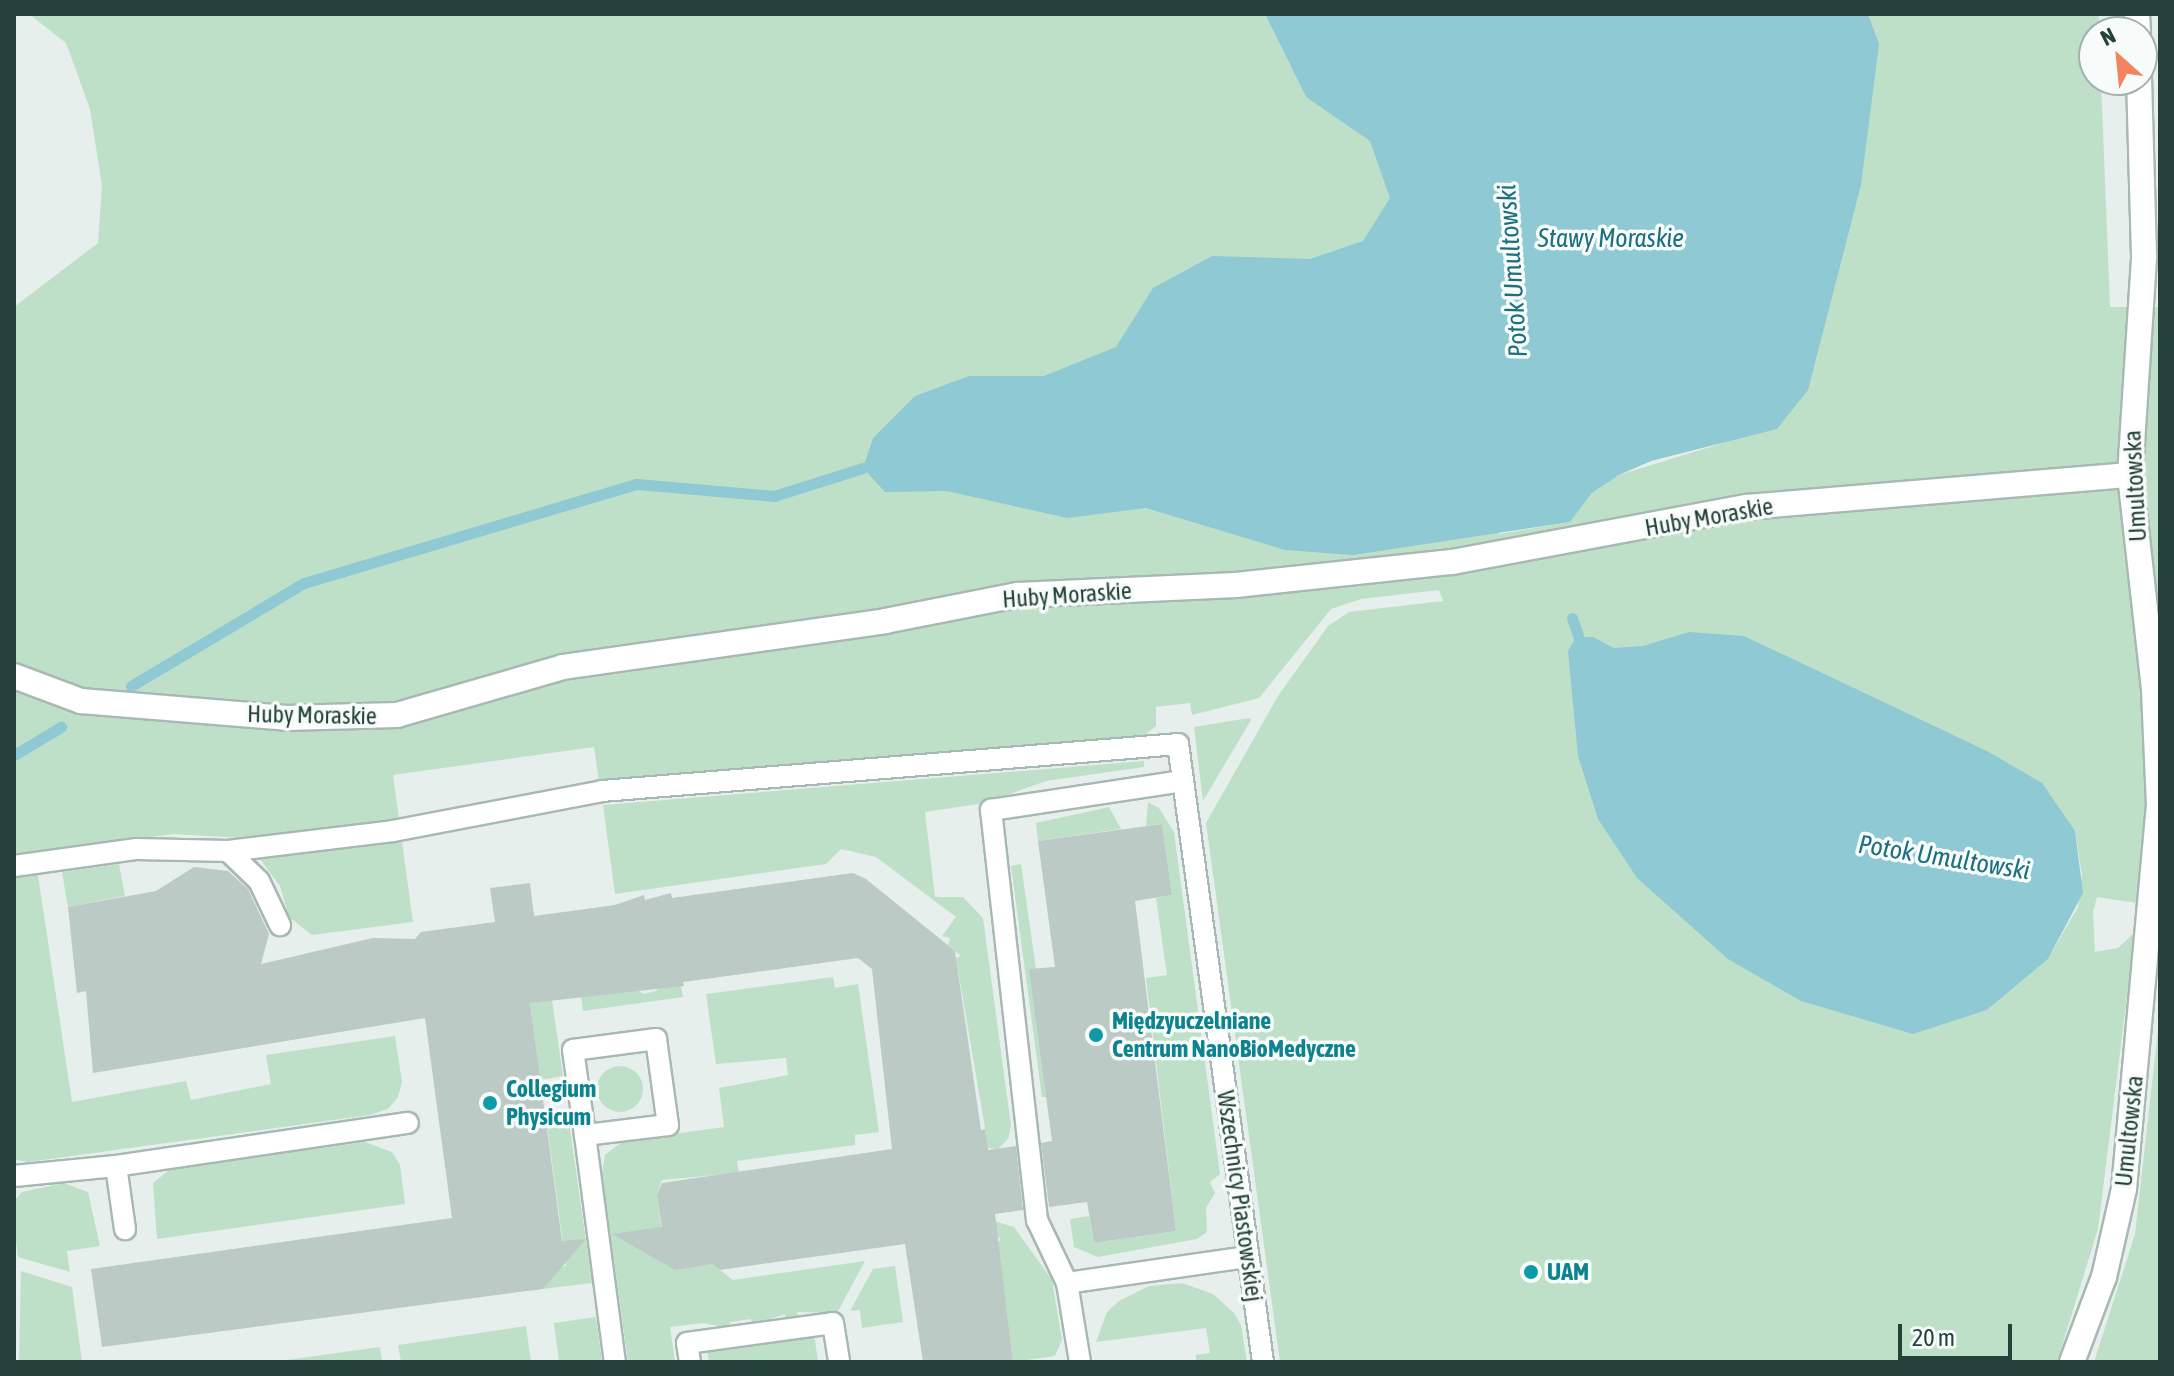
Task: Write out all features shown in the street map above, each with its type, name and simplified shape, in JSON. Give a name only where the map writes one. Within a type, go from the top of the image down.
[{"type":"street","name":"Umultowska","points":[[2072,1362],[2104,1277],[2124,1189],[2159,805],[2154,689],[2130,475],[2144,256],[2139,96]]},
{"type":"street","name":"Huby Moraskie","points":[[14,676],[81,701],[286,718],[397,715],[563,667],[885,621],[1018,595],[1236,585],[1452,562],[1747,507],[2130,475]]},
{"type":"lane","name":"Wszechnicy Piastowskiej","points":[[228,851],[393,831],[602,791],[1178,744],[1263,1362]]},
{"type":"lane","points":[[1080,1362],[1067,1283],[1037,1220],[991,810],[1183,781]]},
{"type":"lane","points":[[14,866],[137,849],[228,851],[259,881],[280,925]]},
{"type":"lane","points":[[585,1135],[668,1125],[656,1039],[573,1050],[615,1362]]},
{"type":"lane","points":[[14,1176],[116,1166],[408,1123]]},
{"type":"lane","points":[[116,1166],[125,1229]]},
{"type":"lane","points":[[1067,1283],[1248,1257]]},
{"type":"lane","points":[[690,1362],[687,1343],[833,1323],[839,1362]]},
{"type":"green space","points":[[29,14],[1265,14],[1306,97],[1432,156],[1499,534],[1570,522],[1592,493],[1619,475],[1729,441],[1604,14],[2099,14],[2078,16],[2078,96],[2102,96],[2110,307],[2160,307],[2160,883],[2141,862],[2137,903],[2097,897],[2093,912],[2095,952],[2118,948],[2135,932],[2098,1229],[2057,1362],[1280,1362],[1206,823],[1278,696],[1328,626],[1349,612],[1443,601],[1439,590],[1361,599],[1331,609],[1259,698],[1192,715],[1190,703],[1156,707],[1156,726],[1139,739],[599,781],[594,747],[393,775],[399,819],[241,838],[174,834],[14,854],[14,307],[98,243],[102,186],[90,109],[66,43]],"holes":[[[1880,702],[1987,751],[2075,831],[2082,875],[2078,907],[2048,959],[1987,1010],[1913,1033]]]},
{"type":"green space","points":[[1251,720],[1203,801],[1194,727]]},
{"type":"green space","points":[[1144,761],[1144,767],[1046,781],[985,803],[925,812],[935,897],[963,897],[983,918],[1011,1126],[1008,1139],[998,1149],[976,1147],[986,1134],[956,958],[961,956],[948,945],[950,938],[942,936],[956,917],[876,857],[841,849],[826,864],[615,894],[603,805]]},
{"type":"green space","points":[[1148,802],[1159,808],[1174,832],[1220,1174],[1210,1182],[1215,1193],[1206,1208],[1207,1232],[1197,1239],[1098,1257],[1074,1247],[1070,1219],[1089,1216],[1094,1243],[1176,1231],[1146,978],[1167,975],[1156,898],[1172,895],[1162,824],[1146,826]]},
{"type":"green space","points":[[1109,807],[1121,829],[1038,841],[1036,823]]},
{"type":"green space","points":[[402,842],[413,922],[312,935],[289,917],[280,886],[260,859]]},
{"type":"green space","points":[[119,864],[125,896],[68,907],[62,872]]},
{"type":"green space","points":[[1021,864],[1036,969],[1046,1097],[1042,1097],[1011,866]]},
{"type":"green space","points":[[38,875],[72,1102],[186,1081],[191,1100],[271,1084],[266,1055],[395,1036],[402,1082],[398,1097],[388,1109],[370,1115],[28,1162],[14,1159],[14,877]]},
{"type":"green space","points":[[668,976],[681,986],[683,997],[583,1011],[581,996],[629,983],[643,994],[656,991]]},
{"type":"green space","points":[[833,977],[835,988],[858,984],[879,1132],[855,1135],[855,1145],[737,1161],[739,1173],[662,1180],[657,1196],[667,1265],[707,1260],[733,1280],[865,1261],[837,1313],[797,1312],[798,1318],[786,1320],[785,1314],[752,1325],[751,1319],[730,1322],[730,1328],[703,1323],[670,1327],[675,1362],[628,1362],[602,1173],[605,1155],[623,1141],[724,1127],[719,1088],[788,1075],[786,1058],[716,1064],[706,994]]},
{"type":"green space","points":[[552,1000],[563,1076],[540,1080],[530,1003]]},
{"type":"green space","points":[[2160,1013],[2160,1362],[2094,1362],[2135,1234]]},
{"type":"green space","points":[[620,1066],[636,1073],[643,1089],[636,1105],[620,1112],[604,1105],[597,1089],[604,1073]]},
{"type":"green space","points":[[569,1122],[592,1283],[543,1289],[546,1269],[566,1266],[547,1125]]},
{"type":"green space","points":[[365,1142],[392,1152],[400,1165],[405,1204],[157,1239],[153,1183],[172,1168]]},
{"type":"green space","points":[[64,1183],[88,1192],[100,1246],[67,1251],[70,1272],[18,1257],[14,1224],[15,1200],[22,1192]]},
{"type":"green space","points":[[991,1220],[1014,1227],[1052,1280],[1062,1340],[1055,1356],[1013,1362],[997,1242],[1001,1240],[986,1226]]},
{"type":"green space","points":[[895,1266],[903,1322],[862,1328],[860,1310],[850,1311],[873,1269]]},
{"type":"green space","points":[[21,1271],[72,1287],[82,1362],[19,1362]]},
{"type":"green space","points":[[1182,1283],[1213,1294],[1234,1313],[1241,1325],[1247,1362],[1196,1362],[1196,1355],[1210,1353],[1206,1328],[1096,1342],[1107,1312],[1119,1301],[1149,1286]]},
{"type":"green space","points":[[596,1317],[602,1362],[559,1362],[554,1323]]},
{"type":"green space","points":[[526,1326],[531,1362],[401,1362],[398,1345]]},
{"type":"green space","points":[[814,1333],[818,1362],[709,1362],[707,1348]]},
{"type":"green space","points":[[380,1347],[382,1362],[272,1362]]},
{"type":"water","name":"Stawy Moraskie","points":[[1265,14],[1868,14],[1879,44],[1861,185],[1808,390],[1777,429],[1651,461],[1619,475],[1592,493],[1570,522],[1353,555],[1285,550],[1146,508],[1067,518],[947,491],[885,492],[863,468],[873,438],[915,396],[969,376],[1044,376],[1116,347],[1153,288],[1212,256],[1310,259],[1363,241],[1390,198],[1370,141],[1306,97]]},
{"type":"water","points":[[1689,632],[1744,636],[1987,751],[2042,783],[2075,831],[2083,893],[2048,959],[1987,1010],[1913,1034],[1801,1001],[1728,959],[1637,878],[1598,819],[1578,756],[1568,651],[1576,637],[1593,637],[1614,648],[1643,646]]},
{"type":"building","name":"Międzyuczelniane Centrum NanoBioMedyczne","points":[[1162,824],[1172,895],[1135,901],[1176,1231],[1094,1243],[1087,1202],[1049,1207],[1041,1143],[1052,1141],[1029,969],[1055,967],[1038,841]]},
{"type":"building","name":"Collegium Physicum","points":[[194,867],[228,871],[248,889],[269,934],[261,964],[373,938],[415,939],[421,932],[495,922],[490,888],[530,883],[534,916],[615,905],[644,895],[645,900],[671,893],[672,898],[853,873],[866,879],[955,951],[981,1130],[985,1129],[988,1150],[1016,1146],[1023,1210],[995,1214],[1013,1362],[923,1362],[905,1244],[720,1270],[712,1264],[675,1270],[612,1234],[662,1227],[657,1196],[662,1183],[892,1149],[872,969],[858,958],[683,982],[684,986],[530,1003],[562,1241],[586,1239],[543,1289],[102,1347],[91,1269],[452,1218],[425,1018],[93,1073],[86,991],[77,993],[68,907],[156,891]]},
{"type":"waterway","points":[[131,686],[304,583],[637,484],[774,496],[863,468]]},
{"type":"waterway","name":"Potok Umultowski","points":[[1572,618],[1582,647]]},
{"type":"waterway","points":[[14,755],[61,727]]},
{"type":"place","name":"Międzyuczelniane Centrum NanoBioMedyczne","points":[[1096,1035]]},
{"type":"place","name":"Collegium Physicum","points":[[490,1103]]},
{"type":"place","name":"UAM","points":[[1531,1272]]}]
